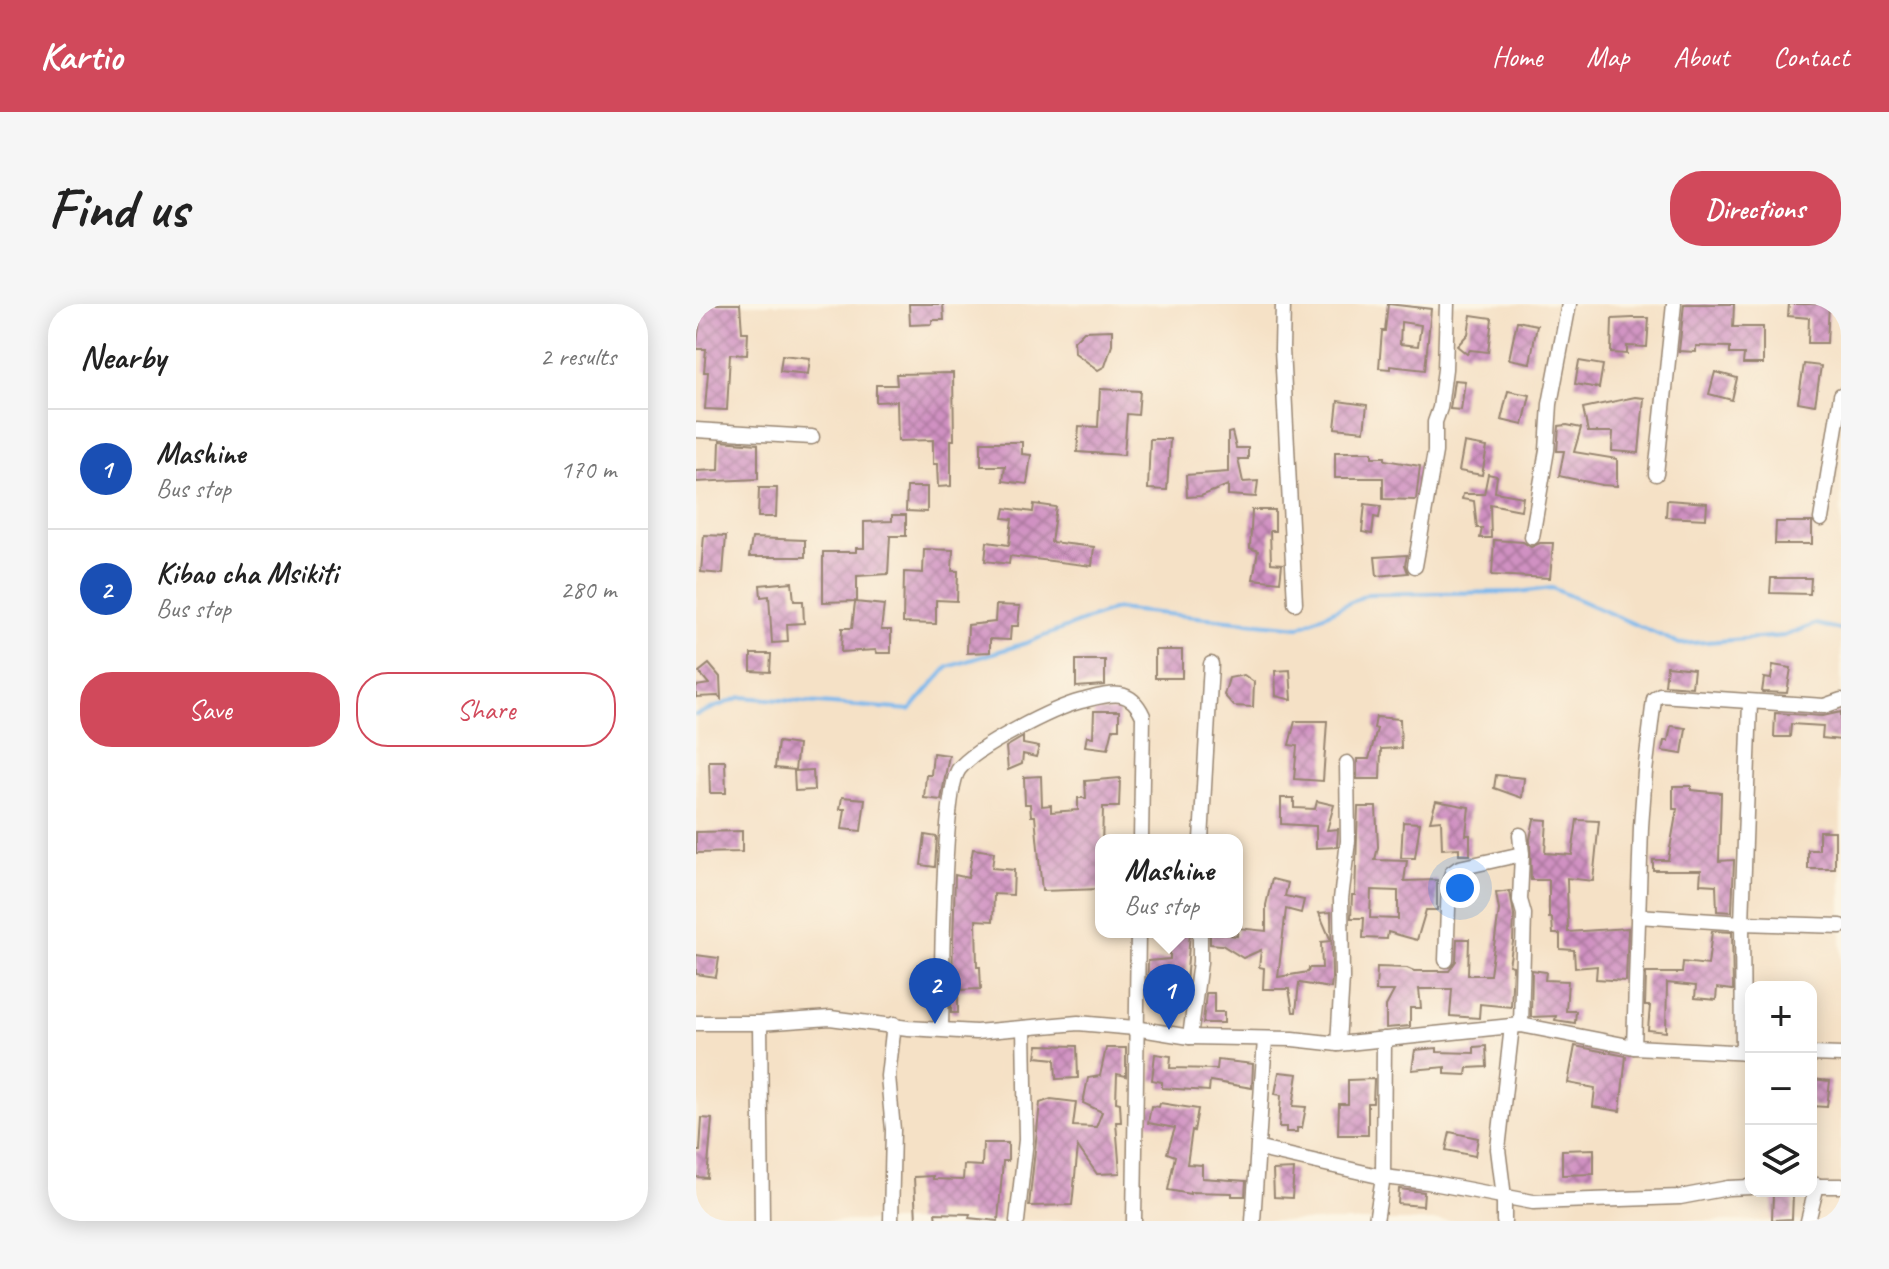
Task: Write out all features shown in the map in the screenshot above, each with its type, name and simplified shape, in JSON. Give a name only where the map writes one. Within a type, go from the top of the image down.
[{"type":"street","points":[[1283,304],[1282,349],[1295,603]]},
{"type":"street","points":[[1415,566],[1435,452],[1435,422],[1445,369],[1447,304]]},
{"type":"street","points":[[1532,537],[1547,450],[1550,404],[1569,304]]},
{"type":"street","points":[[1656,474],[1674,304]]},
{"type":"street","points":[[1821,519],[1841,395]]},
{"type":"street","points":[[696,430],[812,437]]},
{"type":"street","points":[[1201,834],[1211,664]]},
{"type":"street","points":[[941,1029],[944,889],[951,806],[957,771],[965,763],[1013,732],[1077,702],[1126,695],[1136,701],[1143,716],[1141,834]]},
{"type":"street","points":[[1634,1047],[1645,772],[1654,699],[1660,695],[1824,706],[1841,700]]},
{"type":"street","points":[[1745,1001],[1742,923],[1750,703]]},
{"type":"street","points":[[1338,1044],[1342,978],[1341,899],[1348,841],[1347,763]]},
{"type":"street","points":[[1504,1221],[1498,1149],[1516,1025],[1524,914],[1520,900],[1520,835]]},
{"type":"street","points":[[1446,960],[1452,873],[1459,868],[1522,854]]},
{"type":"street","points":[[1638,916],[1841,926]]},
{"type":"street","points":[[1134,1221],[1138,938]]},
{"type":"street","points":[[1190,1037],[1200,962],[1200,938]]},
{"type":"street","points":[[696,1023],[830,1018],[976,1032],[1078,1023],[1190,1037],[1293,1039],[1338,1044],[1516,1025],[1634,1047],[1745,1053]]},
{"type":"street","points":[[760,1023],[762,1221]]},
{"type":"street","points":[[891,1221],[893,1130],[888,1076],[894,1024]]},
{"type":"street","points":[[1017,1221],[1026,1140],[1024,1028]]},
{"type":"street","points":[[1253,1221],[1265,1039]]},
{"type":"street","points":[[1376,1221],[1383,1177],[1384,1039]]},
{"type":"street","points":[[1817,1054],[1841,1055]]},
{"type":"street","points":[[1260,1149],[1383,1177],[1428,1182],[1533,1202],[1680,1197],[1745,1187]]},
{"type":"street","points":[[1817,1186],[1841,1186]]},
{"type":"street","points":[[1808,1221],[1812,1197]]},
{"type":"building","points":[[702,304],[740,304],[742,332],[748,332],[747,355],[730,354],[727,410],[705,409],[706,349],[696,349]]},
{"type":"building","points":[[909,304],[943,304],[944,320],[910,325]]},
{"type":"building","points":[[1388,304],[1431,309],[1425,370],[1390,366],[1390,369],[1379,368],[1382,331],[1385,331]],"holes":[[[1401,322],[1421,325],[1418,346],[1400,344]]]},
{"type":"building","points":[[1684,304],[1734,304],[1733,327],[1763,327],[1763,364],[1743,364],[1744,354],[1730,354],[1730,347],[1696,346],[1696,352],[1679,351]]},
{"type":"building","points":[[1789,304],[1829,304],[1827,343],[1808,343],[1809,318],[1788,316]]},
{"type":"building","points":[[1471,315],[1492,318],[1488,352],[1470,350],[1467,354],[1457,346],[1468,334]]},
{"type":"building","points":[[1649,318],[1647,347],[1627,346],[1627,354],[1611,353],[1612,319]]},
{"type":"building","points":[[1517,321],[1537,325],[1530,363],[1509,359]]},
{"type":"building","points":[[1112,330],[1112,345],[1105,366],[1098,370],[1075,353],[1074,341],[1084,331]]},
{"type":"building","points":[[782,355],[810,358],[808,374],[780,371]]},
{"type":"building","points":[[1579,361],[1603,365],[1599,388],[1575,384]]},
{"type":"building","points":[[1804,364],[1821,366],[1815,405],[1798,402]]},
{"type":"building","points":[[1715,372],[1737,378],[1732,400],[1709,394]]},
{"type":"building","points":[[953,373],[951,486],[938,487],[937,464],[933,464],[933,440],[898,441],[897,401],[876,402],[876,385],[897,385],[896,374]]},
{"type":"building","points":[[1454,380],[1465,381],[1461,410],[1450,409]]},
{"type":"building","points":[[1100,389],[1140,391],[1138,415],[1127,414],[1124,455],[1077,452],[1079,426],[1098,427]]},
{"type":"building","points":[[1508,391],[1530,395],[1523,425],[1501,420]]},
{"type":"building","points":[[1635,397],[1644,398],[1639,453],[1612,451],[1613,432],[1588,432],[1583,408]]},
{"type":"building","points":[[1338,401],[1367,405],[1364,431],[1335,428]]},
{"type":"building","points":[[1559,426],[1581,428],[1574,452],[1617,459],[1617,486],[1559,476],[1564,451],[1557,451]]},
{"type":"building","points":[[1232,432],[1236,448],[1248,448],[1248,459],[1238,459],[1243,482],[1258,481],[1256,497],[1228,495],[1228,485],[1201,496],[1187,497],[1186,475],[1228,472],[1228,433]]},
{"type":"building","points":[[1150,439],[1170,439],[1167,490],[1148,489]]},
{"type":"building","points":[[720,441],[758,444],[758,479],[696,482],[696,471],[719,470]]},
{"type":"building","points":[[981,442],[1022,442],[1022,454],[1031,455],[1027,484],[1003,481],[1005,466],[981,466]]},
{"type":"building","points":[[1464,443],[1487,447],[1482,475],[1459,471]]},
{"type":"building","points":[[1335,452],[1372,452],[1372,457],[1420,466],[1416,500],[1383,499],[1383,478],[1335,478]]},
{"type":"building","points":[[1488,474],[1497,476],[1495,492],[1523,497],[1521,510],[1490,504],[1491,538],[1480,538],[1482,528],[1477,528],[1474,501],[1462,499],[1463,494],[1484,494]]},
{"type":"building","points":[[907,487],[927,487],[927,512],[906,511]]},
{"type":"building","points":[[759,488],[777,488],[776,517],[758,517]]},
{"type":"building","points":[[1667,500],[1707,503],[1706,519],[1666,517]]},
{"type":"building","points":[[1034,504],[1056,507],[1051,542],[1094,547],[1092,566],[1010,556],[1009,564],[985,561],[987,542],[1009,545],[1012,519],[1003,518],[1005,508],[1033,512]]},
{"type":"building","points":[[1365,504],[1381,506],[1379,518],[1374,517],[1372,534],[1362,532]]},
{"type":"building","points":[[1252,510],[1275,510],[1275,531],[1270,531],[1271,563],[1282,564],[1280,582],[1253,579],[1258,551],[1250,548]]},
{"type":"building","points":[[892,515],[906,515],[906,536],[890,536],[888,574],[857,576],[857,601],[823,602],[823,552],[856,552],[856,548],[864,548],[864,522],[892,521]]},
{"type":"building","points":[[1776,522],[1812,522],[1812,544],[1775,544]]},
{"type":"building","points":[[704,535],[726,536],[723,574],[701,572]]},
{"type":"building","points":[[752,538],[805,540],[805,557],[749,557]]},
{"type":"building","points":[[1494,540],[1523,542],[1531,547],[1553,543],[1550,578],[1492,575]]},
{"type":"building","points":[[924,549],[953,550],[952,571],[958,571],[957,601],[936,600],[936,624],[903,623],[904,572],[923,573]]},
{"type":"building","points":[[1407,555],[1405,565],[1408,573],[1377,576],[1375,557]]},
{"type":"building","points":[[1771,578],[1811,578],[1810,594],[1770,593]]},
{"type":"building","points":[[792,582],[794,601],[803,601],[804,623],[787,624],[788,642],[772,643],[769,596],[761,597],[760,585]]},
{"type":"building","points":[[855,602],[884,605],[881,630],[891,630],[891,653],[877,653],[876,650],[841,652],[842,628],[852,628]]},
{"type":"building","points":[[996,605],[1020,606],[1018,626],[1011,626],[1010,640],[990,639],[990,652],[967,653],[968,625],[995,622]]},
{"type":"building","points":[[1155,650],[1182,650],[1182,678],[1155,678]]},
{"type":"building","points":[[751,654],[771,654],[770,672],[751,671]]},
{"type":"building","points":[[1076,660],[1105,660],[1105,685],[1076,687]]},
{"type":"building","points":[[709,664],[720,677],[721,699],[718,696],[696,697],[696,686],[709,684],[699,672]]},
{"type":"building","points":[[1773,665],[1791,668],[1787,693],[1762,692],[1764,678],[1771,679]]},
{"type":"building","points":[[1667,666],[1694,669],[1692,687],[1665,685]]},
{"type":"building","points":[[1290,670],[1292,700],[1276,696],[1275,671]]},
{"type":"building","points":[[1244,675],[1254,682],[1253,707],[1234,706],[1224,695],[1229,678]]},
{"type":"building","points":[[1094,711],[1119,711],[1119,729],[1113,729],[1108,749],[1085,746],[1087,736],[1093,737]]},
{"type":"building","points":[[1841,712],[1841,740],[1822,738],[1823,726],[1791,724],[1790,737],[1774,737],[1775,713],[1823,716]]},
{"type":"building","points":[[1376,717],[1400,719],[1401,748],[1381,749],[1380,779],[1357,779],[1357,759],[1369,759],[1377,729],[1374,728]]},
{"type":"building","points":[[1295,721],[1327,721],[1323,781],[1294,779],[1297,746],[1289,745]]},
{"type":"building","points":[[1671,726],[1686,728],[1682,754],[1662,751]]},
{"type":"building","points":[[1023,737],[1023,744],[1039,747],[1036,757],[1023,754],[1022,764],[1008,770],[1006,747]]},
{"type":"building","points":[[778,742],[798,745],[795,770],[775,768]]},
{"type":"building","points":[[933,753],[949,755],[941,800],[924,798],[926,775],[931,775]]},
{"type":"building","points":[[709,761],[725,761],[726,793],[710,793]]},
{"type":"building","points":[[813,770],[814,790],[795,791],[794,771]]},
{"type":"building","points":[[1496,775],[1524,778],[1522,798],[1494,788]]},
{"type":"building","points":[[1041,776],[1042,806],[1051,805],[1051,812],[1078,810],[1078,798],[1086,798],[1085,781],[1120,778],[1119,807],[1103,807],[1102,834],[1095,834],[1095,889],[1042,891],[1035,816],[1031,816],[1030,804],[1025,804],[1024,777]]},
{"type":"building","points":[[1673,786],[1691,786],[1691,790],[1721,793],[1719,861],[1734,860],[1732,912],[1717,911],[1716,885],[1700,884],[1701,870],[1653,870],[1653,860],[1668,860],[1677,809],[1673,809]]},
{"type":"building","points":[[842,797],[865,799],[861,831],[842,829],[845,809],[840,809]]},
{"type":"building","points":[[1281,798],[1294,798],[1294,808],[1315,809],[1317,801],[1334,805],[1327,830],[1338,829],[1337,847],[1316,848],[1316,826],[1281,824]]},
{"type":"building","points":[[1436,801],[1469,807],[1466,835],[1470,835],[1470,855],[1459,855],[1459,848],[1442,849],[1441,820],[1430,821]]},
{"type":"building","points":[[1358,807],[1376,807],[1378,847],[1375,860],[1407,861],[1404,881],[1437,880],[1437,910],[1426,910],[1417,940],[1388,932],[1387,939],[1363,938],[1364,918],[1351,918],[1352,895],[1355,895]],"holes":[[[1371,890],[1398,891],[1398,919],[1370,918]]]},
{"type":"building","points":[[1534,819],[1547,820],[1545,853],[1572,855],[1577,820],[1599,821],[1593,881],[1567,878],[1568,932],[1628,928],[1626,981],[1596,979],[1597,966],[1575,968],[1574,950],[1560,949],[1560,934],[1553,934],[1552,918],[1549,918],[1549,880],[1531,880],[1530,839]]},
{"type":"building","points":[[1403,822],[1420,823],[1415,858],[1401,858]]},
{"type":"building","points":[[742,831],[742,852],[696,853],[696,832]]},
{"type":"building","points":[[1819,831],[1835,831],[1835,869],[1808,869],[1808,850],[1819,850]]},
{"type":"building","points":[[925,835],[937,837],[935,867],[921,865]]},
{"type":"building","points":[[973,849],[994,852],[992,868],[1014,870],[1013,895],[994,894],[993,921],[976,920],[981,989],[958,990],[958,1013],[951,1013],[955,875],[968,878]]},
{"type":"building","points":[[1272,879],[1288,883],[1285,896],[1304,900],[1301,913],[1286,909],[1278,977],[1308,972],[1309,968],[1322,968],[1321,942],[1331,941],[1319,913],[1331,912],[1332,978],[1331,988],[1299,983],[1296,1012],[1293,1012],[1289,989],[1263,989],[1264,968],[1259,967],[1261,950],[1243,958],[1222,945],[1210,944],[1210,938],[1243,938],[1243,929],[1266,931],[1266,905]]},
{"type":"building","points":[[1510,891],[1514,915],[1509,965],[1513,966],[1511,1007],[1480,1004],[1479,1018],[1450,1016],[1452,989],[1419,989],[1421,1008],[1410,1008],[1410,1026],[1386,1028],[1386,1006],[1394,991],[1376,991],[1377,967],[1449,971],[1456,961],[1457,939],[1469,939],[1468,975],[1490,975],[1499,910],[1496,893]]},
{"type":"building","points":[[1712,931],[1732,932],[1733,990],[1717,988],[1716,1000],[1695,998],[1696,986],[1667,983],[1666,1032],[1648,1030],[1650,1006],[1645,1006],[1646,973],[1682,973],[1683,962],[1708,965]]},
{"type":"building","points":[[1190,938],[1185,997],[1147,995],[1148,961],[1170,959],[1170,940],[1165,939]]},
{"type":"building","points":[[696,955],[719,958],[716,977],[696,974]]},
{"type":"building","points":[[1532,970],[1546,972],[1545,980],[1568,981],[1566,1011],[1576,1011],[1575,1023],[1555,1020],[1556,1016],[1531,1017]]},
{"type":"building","points":[[1206,993],[1214,993],[1214,1012],[1224,1012],[1224,1023],[1203,1023]]},
{"type":"building","points":[[1038,1045],[1077,1046],[1078,1078],[1056,1079],[1055,1059],[1036,1057]]},
{"type":"building","points":[[1486,1046],[1487,1067],[1467,1068],[1466,1075],[1445,1074],[1445,1067],[1412,1070],[1415,1050],[1437,1048],[1437,1052],[1474,1053],[1474,1047]]},
{"type":"building","points":[[1575,1046],[1626,1056],[1620,1111],[1593,1107],[1595,1088],[1568,1083]]},
{"type":"building","points":[[1106,1048],[1126,1048],[1126,1076],[1117,1074],[1116,1102],[1120,1103],[1121,1122],[1116,1122],[1120,1173],[1097,1174],[1078,1147],[1072,1205],[1029,1206],[1040,1103],[1051,1099],[1076,1102],[1073,1126],[1096,1127],[1102,1112],[1083,1103],[1088,1078],[1100,1076]]},
{"type":"building","points":[[1155,1054],[1171,1056],[1170,1068],[1217,1069],[1218,1060],[1253,1064],[1252,1088],[1210,1081],[1209,1091],[1162,1088],[1162,1082],[1152,1080]]},
{"type":"building","points":[[1279,1072],[1298,1074],[1293,1106],[1306,1107],[1302,1128],[1297,1128],[1297,1132],[1286,1132],[1286,1127],[1279,1127],[1281,1095],[1275,1094]]},
{"type":"building","points":[[1374,1079],[1373,1103],[1368,1103],[1368,1135],[1338,1135],[1339,1104],[1348,1104],[1348,1080]]},
{"type":"building","points":[[1817,1080],[1830,1081],[1827,1107],[1817,1106]]},
{"type":"building","points":[[1160,1103],[1198,1109],[1187,1164],[1202,1165],[1202,1178],[1246,1181],[1245,1196],[1168,1190],[1175,1156],[1167,1153],[1175,1128],[1148,1123],[1151,1106],[1159,1107]]},
{"type":"building","points":[[702,1118],[712,1119],[707,1178],[696,1177],[696,1151],[700,1151]]},
{"type":"building","points":[[1450,1132],[1478,1138],[1475,1156],[1446,1150]]},
{"type":"building","points":[[983,1143],[1008,1143],[1008,1161],[1003,1161],[998,1221],[969,1218],[970,1214],[935,1213],[936,1221],[916,1221],[914,1177],[963,1180],[964,1165],[982,1166]]},
{"type":"building","points":[[1594,1149],[1594,1174],[1562,1175],[1562,1150]]},
{"type":"building","points":[[1294,1169],[1292,1198],[1274,1197],[1273,1170]]},
{"type":"building","points":[[1399,1189],[1424,1192],[1423,1206],[1398,1204]]},
{"type":"building","points":[[1773,1197],[1793,1197],[1792,1219],[1772,1220]]},
{"type":"waterway","points":[[696,715],[741,697],[910,710],[948,667],[1026,643],[1115,609],[1299,627],[1368,594],[1518,592],[1552,588],[1680,644],[1784,636],[1816,624],[1841,630]]},
{"type":"place","name":"Kibao cha Msikiti","points":[[935,1024]]},
{"type":"place","name":"Mashine","points":[[1169,1030]]}]
